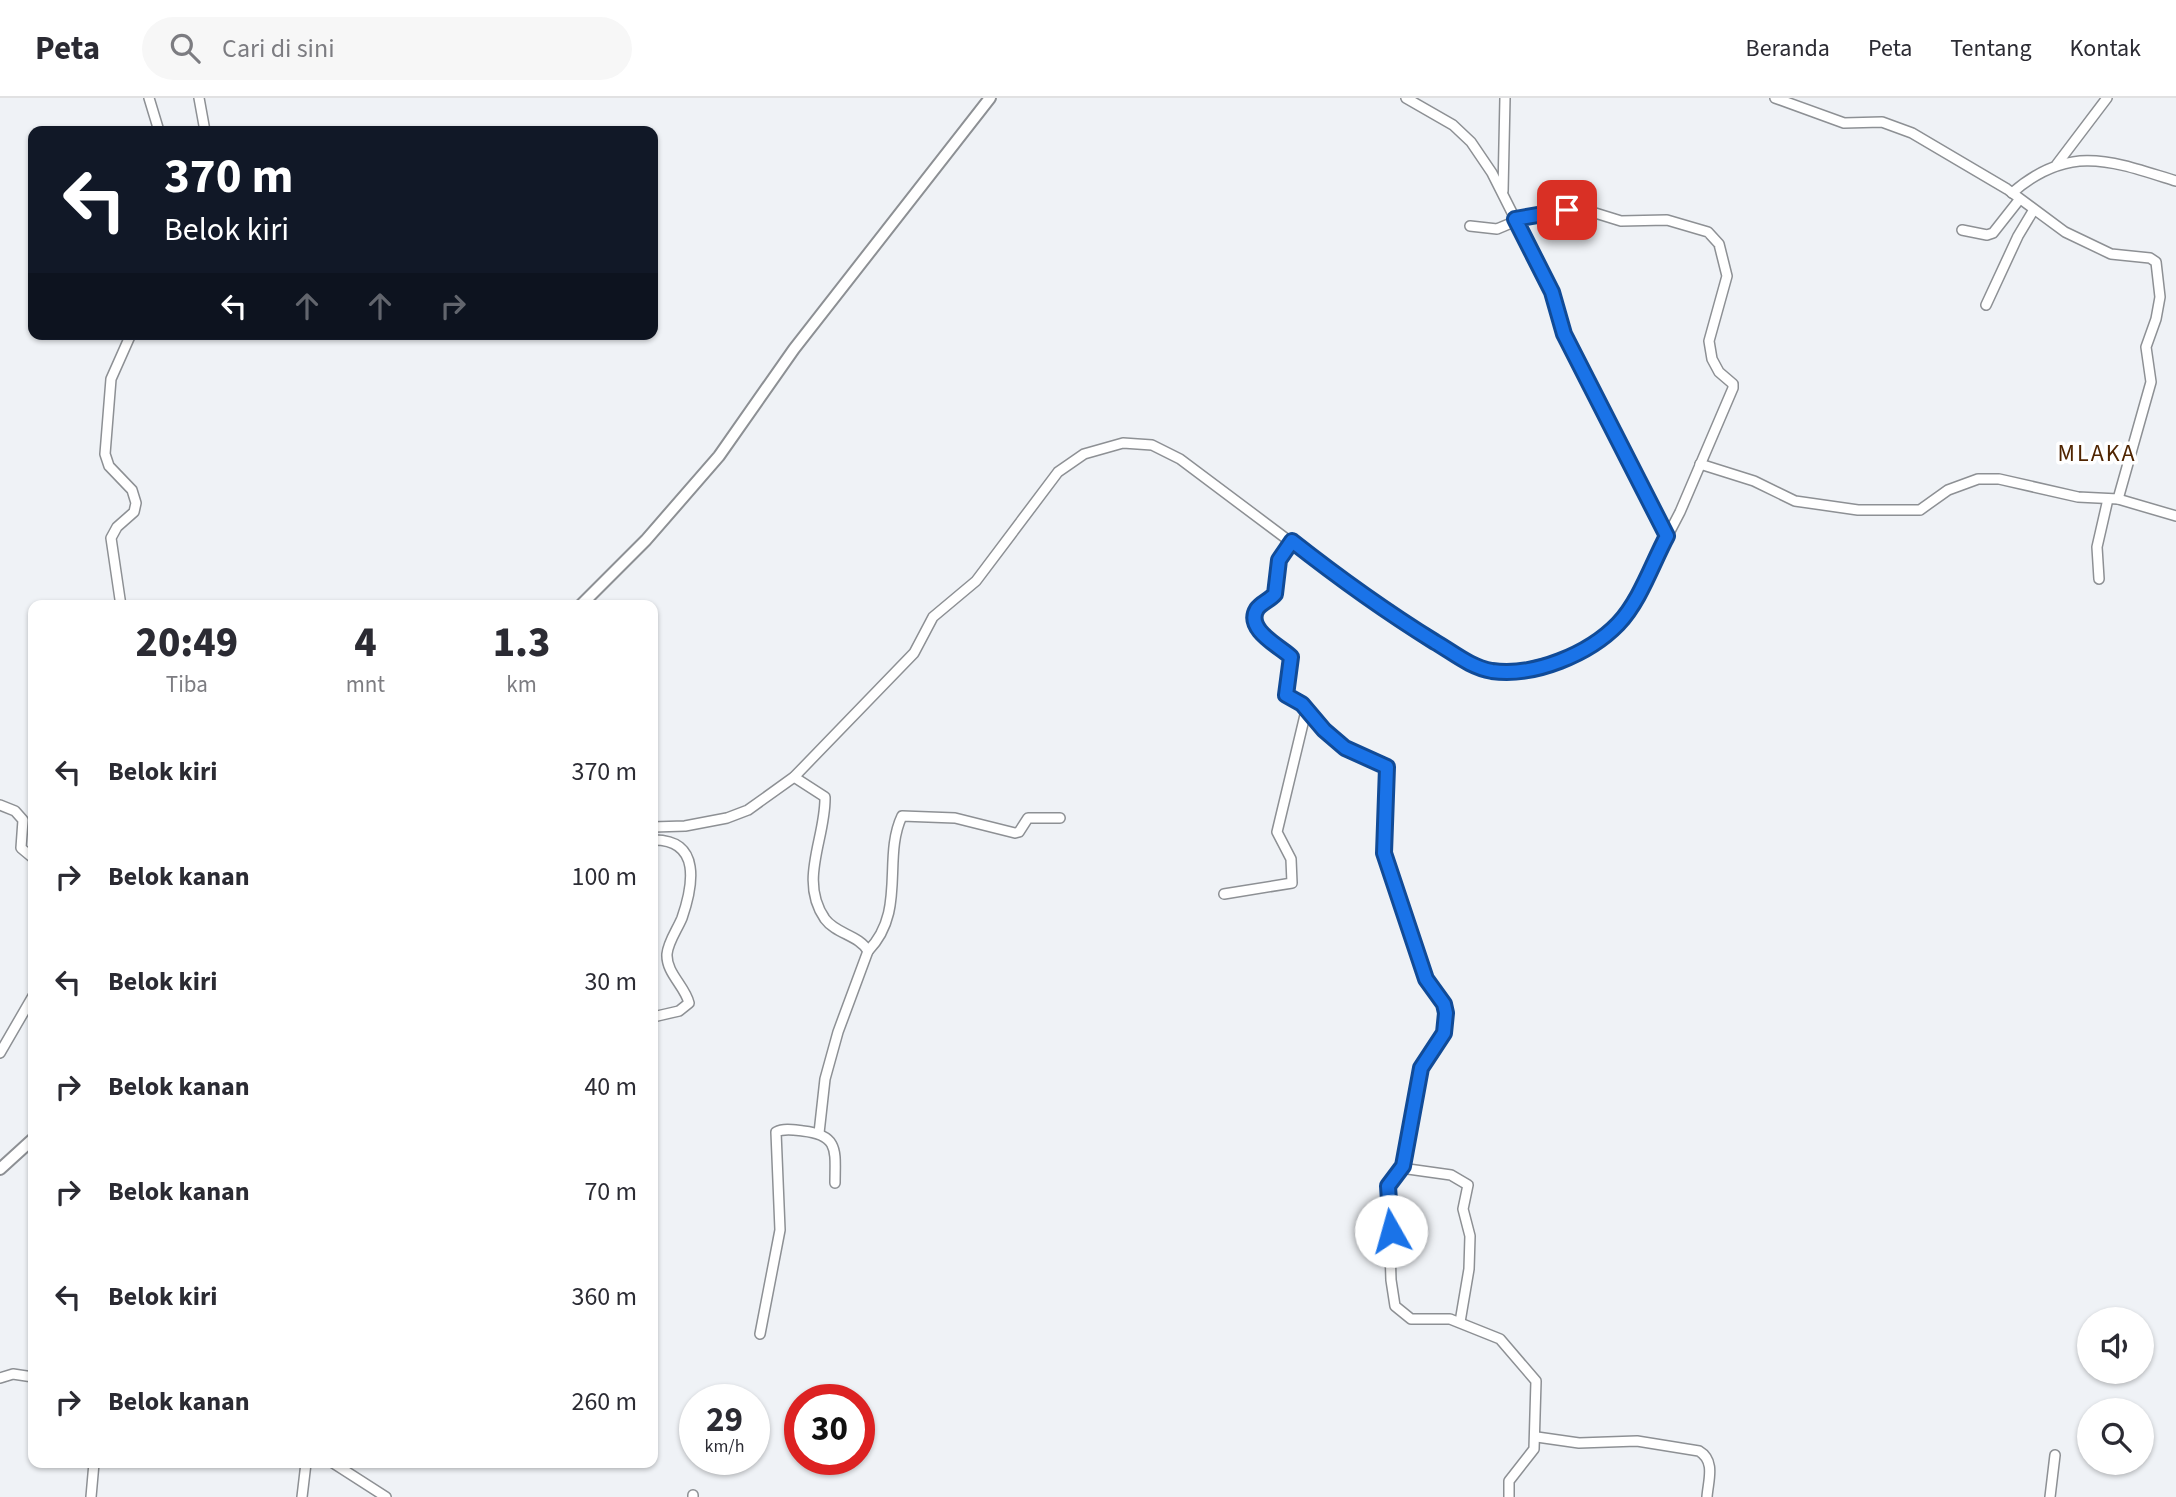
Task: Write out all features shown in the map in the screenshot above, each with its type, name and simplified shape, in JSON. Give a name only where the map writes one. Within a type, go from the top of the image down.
[{"type":"street","points":[[149,98],[157,126]]},
{"type":"street","points":[[199,98],[204,126]]},
{"type":"street","points":[[586,600],[646,540],[719,456],[794,349],[990,98]]},
{"type":"street","points":[[1406,98],[1454,125],[1471,142],[1503,193],[1552,292],[1564,334],[1667,536]]},
{"type":"street","points":[[1503,193],[1505,98]]},
{"type":"street","points":[[1774,98],[1844,123],[1873,121],[1896,126],[2017,199],[2065,232],[2111,254],[2150,258],[2157,264],[2160,297],[2146,347],[2151,374],[2149,393],[2118,499]]},
{"type":"street","points":[[1962,230],[1987,235],[1993,233],[2017,199],[2055,165],[2107,98]]},
{"type":"street","points":[[2055,165],[2082,159],[2105,159],[2176,181]]},
{"type":"street","points":[[658,827],[685,826],[727,818],[748,810],[796,779],[914,653],[933,617],[976,581],[1058,472],[1084,454],[1123,443],[1137,442],[1161,448],[1289,546],[1367,600],[1468,663],[1505,671],[1570,657],[1599,640],[1628,612],[1703,465],[1733,384],[1716,369],[1709,341],[1727,276],[1719,244],[1708,232],[1667,220],[1621,221],[1579,208],[1515,219],[1501,227],[1470,226]]},
{"type":"street","points":[[1986,305],[2032,211]]},
{"type":"street","points":[[120,600],[111,538],[117,527],[134,512],[136,503],[132,490],[109,466],[105,454],[111,379],[128,340]]},
{"type":"street","points":[[1703,465],[1754,481],[1795,501],[1870,511],[1920,510],[1948,490],[1978,479],[1999,479],[2078,497],[2118,499],[2176,516]]},
{"type":"street","points":[[2099,579],[2097,543],[2108,499]]},
{"type":"street","points":[[1289,546],[1277,567],[1275,594],[1257,610],[1256,619],[1269,642],[1291,657],[1293,663],[1284,692],[1290,699],[1302,704],[1306,711],[1353,754],[1387,767],[1384,853],[1426,979],[1444,1004],[1446,1013],[1444,1033],[1421,1068],[1401,1168],[1388,1186],[1391,1280],[1395,1306],[1411,1319],[1441,1318],[1460,1322],[1500,1339],[1532,1374],[1536,1381],[1537,1437],[1534,1452],[1508,1481],[1509,1497]]},
{"type":"street","points":[[1224,894],[1292,883],[1288,849],[1277,832],[1306,711]]},
{"type":"street","points":[[796,779],[824,795],[813,869],[817,901],[828,923],[862,943],[868,951]]},
{"type":"street","points":[[0,805],[20,815],[24,824],[21,848],[28,854]]},
{"type":"street","points":[[820,1133],[825,1079],[838,1032],[868,951],[881,937],[887,919],[902,816],[955,818],[1015,833],[1021,831],[1028,818],[1060,818]]},
{"type":"street","points":[[658,841],[674,843],[683,849],[691,870],[682,918],[667,950],[667,958],[689,1003],[678,1011],[658,1016]]},
{"type":"street","points":[[0,1053],[28,1005]]},
{"type":"street","points":[[760,1334],[780,1230],[780,1195],[775,1173],[774,1136],[780,1130],[820,1133],[833,1144],[835,1183]]},
{"type":"street","points":[[0,1169],[28,1144]]},
{"type":"street","points":[[1401,1168],[1451,1175],[1468,1185],[1463,1209],[1470,1236],[1469,1269],[1460,1322]]},
{"type":"street","points":[[0,1378],[12,1374],[28,1376]]},
{"type":"street","points":[[1537,1437],[1573,1443],[1637,1441],[1699,1451],[1707,1457],[1710,1465],[1707,1497]]},
{"type":"street","points":[[2050,1497],[2054,1455]]},
{"type":"street","points":[[91,1497],[94,1468]]},
{"type":"street","points":[[302,1497],[305,1468]]},
{"type":"street","points":[[341,1468],[386,1497]]},
{"type":"district","name":"MLAKA","points":[[2097,453]]},
{"type":"route","points":[[1391,1231],[1387,1209],[1388,1186],[1403,1166],[1421,1068],[1444,1033],[1446,1013],[1444,1004],[1426,979],[1384,853],[1387,767],[1353,754],[1324,730],[1302,704],[1286,695],[1286,681],[1293,663],[1291,657],[1275,648],[1266,638],[1256,615],[1257,610],[1278,588],[1279,560],[1292,541],[1367,600],[1468,663],[1493,671],[1519,670],[1570,657],[1599,640],[1618,625],[1628,612],[1667,536],[1564,334],[1552,292],[1515,219],[1535,213],[1567,210]]}]
